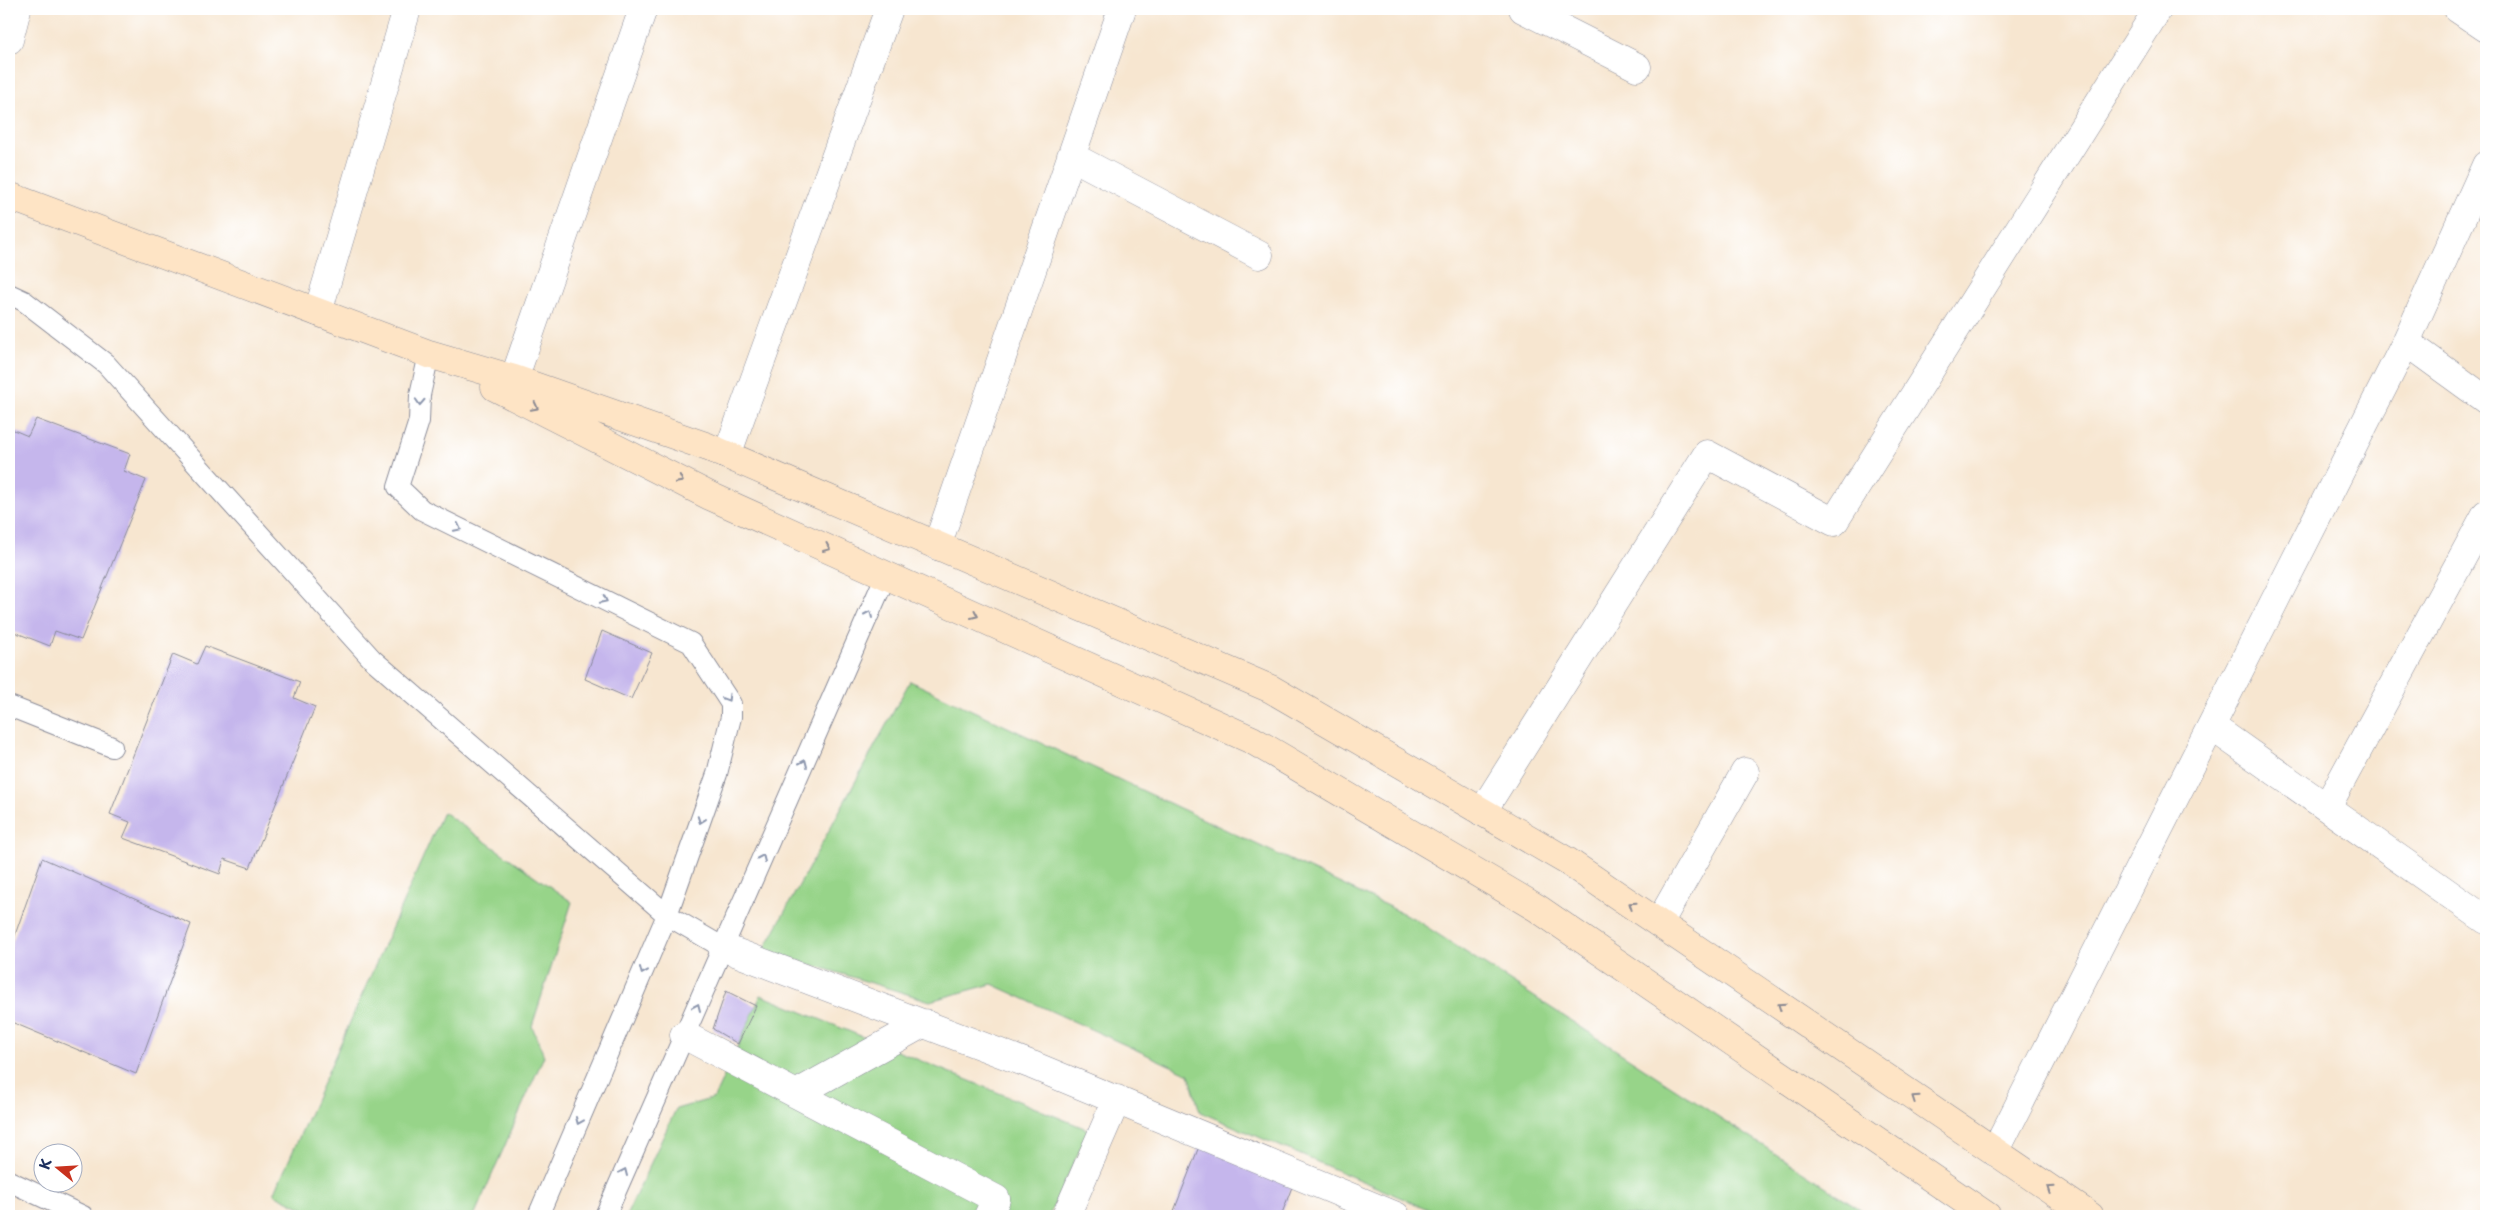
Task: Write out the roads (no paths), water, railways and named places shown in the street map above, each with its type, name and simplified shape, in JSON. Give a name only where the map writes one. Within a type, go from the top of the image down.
[{"type":"main road","points":[[9,196],[428,354],[514,378],[727,456],[1271,689],[1567,861],[2090,1216]]},
{"type":"main road","points":[[428,354],[710,496],[1261,745],[1537,908],[1987,1216]]},
{"type":"street","points":[[9,40],[17,9]]},
{"type":"street","points":[[318,312],[407,9]]},
{"type":"street","points":[[514,378],[643,9]]},
{"type":"street","points":[[727,456],[888,9]]},
{"type":"street","points":[[937,546],[1122,9]]},
{"type":"street","points":[[1523,9],[1637,67]]},
{"type":"street","points":[[1482,812],[1707,454],[1834,522],[2158,9]]},
{"type":"street","points":[[2458,9],[2486,28]]},
{"type":"street","points":[[1071,156],[1258,255]]},
{"type":"street","points":[[1995,1152],[2406,342],[2486,165]]},
{"type":"street","points":[[2406,342],[2486,400]]},
{"type":"street","points":[[2327,807],[2486,514]]},
{"type":"street","points":[[2211,726],[2486,920]]},
{"type":"street","points":[[1658,923],[1746,772]]},
{"type":"street","points":[[722,947],[924,1023],[1117,1099],[1396,1216]]},
{"type":"street","points":[[796,1094],[924,1023]]},
{"type":"street","points":[[684,1035],[996,1199],[988,1216]]},
{"type":"street","points":[[1066,1216],[1117,1099]]},
{"type":"lane","points":[[9,294],[24,301],[106,364],[372,659],[667,914],[722,947]]},
{"type":"lane","points":[[428,354],[420,395],[419,421],[398,486],[422,510],[691,644],[731,704],[731,717],[717,774],[667,914],[538,1216]]},
{"type":"lane","points":[[605,1216],[886,575]]},
{"type":"lane","points":[[9,706],[112,747]]},
{"type":"lane","points":[[9,1181],[83,1216]]}]
